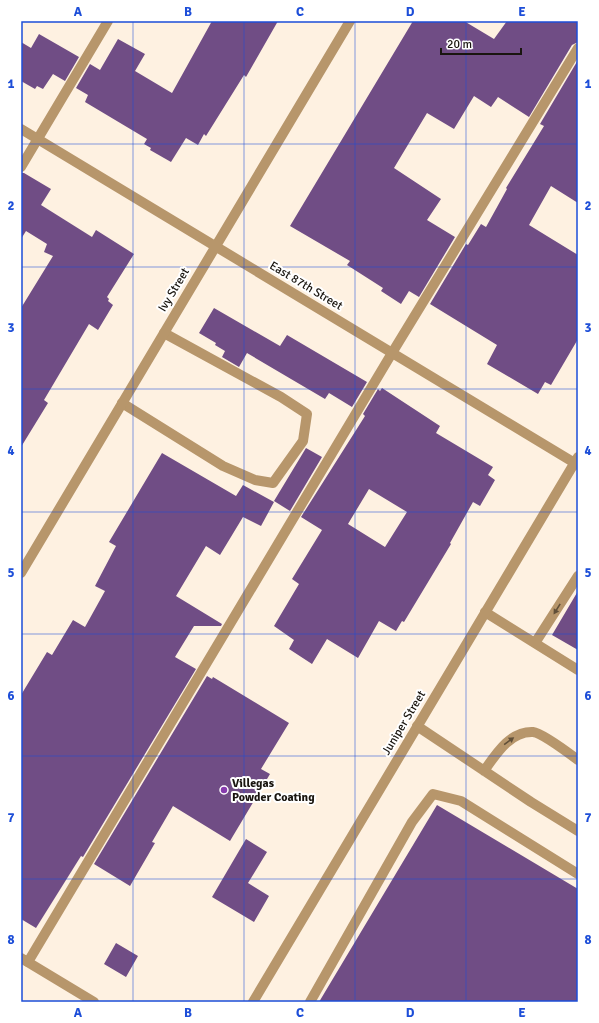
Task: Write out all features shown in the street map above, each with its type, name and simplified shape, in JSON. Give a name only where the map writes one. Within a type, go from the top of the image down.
[{"type":"street","points":[[21,167],[108,21]]},
{"type":"street","name":"Ivy Street","points":[[21,572],[350,21]]},
{"type":"street","points":[[94,1002],[24,960],[578,48]]},
{"type":"street","name":"East 87th Street","points":[[21,129],[392,353],[577,462]]},
{"type":"street","points":[[122,404],[223,466],[255,480],[273,483],[303,441],[307,414],[281,397],[164,333]]},
{"type":"street","name":"Juniper Street","points":[[252,1002],[577,462]]},
{"type":"street","points":[[535,643],[578,576]]},
{"type":"street","points":[[486,612],[578,670]]},
{"type":"street","points":[[417,726],[578,831]]},
{"type":"street","points":[[484,770],[500,748],[519,734],[535,732],[566,750],[578,760]]},
{"type":"street","points":[[310,1002],[412,822],[433,794],[461,801],[578,874]]},
{"type":"building","points":[[212,21],[278,21],[246,77],[244,75],[206,136],[204,134],[198,145],[186,138],[171,162],[150,150],[151,148],[144,144],[147,139],[85,102],[88,95],[76,88],[90,64],[100,70],[118,39],[145,54],[135,71],[172,93]]},
{"type":"building","points":[[413,21],[464,21],[494,39],[507,21],[578,21],[578,42],[572,45],[529,117],[498,97],[491,107],[474,96],[454,129],[427,113],[394,168],[441,199],[427,220],[455,237],[419,297],[409,291],[401,304],[381,291],[383,288],[347,265],[350,261],[290,226]]},
{"type":"building","points":[[39,34],[79,57],[65,81],[53,74],[43,89],[37,86],[35,89],[21,81],[21,42],[31,48]]},
{"type":"building","points":[[578,60],[578,203],[551,186],[529,225],[578,255],[578,339],[551,385],[545,382],[538,394],[487,364],[497,345],[430,304],[466,244],[468,245],[481,224],[486,227],[507,189],[506,188],[544,126],[540,124]]},
{"type":"building","points":[[21,173],[24,173],[51,189],[41,205],[92,237],[96,230],[134,254],[107,297],[109,299],[108,301],[113,305],[98,330],[89,324],[44,400],[48,403],[21,447],[21,308],[53,256],[44,252],[47,244],[26,231],[21,239]]},
{"type":"building","points":[[214,308],[280,346],[287,335],[367,382],[352,407],[329,393],[325,399],[247,353],[239,367],[222,357],[225,351],[215,345],[216,343],[199,333]]},
{"type":"building","points":[[382,388],[440,426],[436,433],[493,467],[488,475],[495,480],[480,506],[473,502],[450,543],[451,544],[404,622],[402,621],[396,631],[379,621],[358,658],[327,639],[312,664],[289,649],[294,640],[274,626],[299,584],[292,579],[322,530],[301,517],[365,416],[363,414],[378,389],[380,391]],"holes":[[[369,489],[407,512],[385,547],[348,524]]]},
{"type":"building","points":[[306,448],[322,457],[290,511],[274,501]]},
{"type":"building","points":[[162,453],[236,496],[243,485],[274,502],[261,526],[243,517],[220,555],[206,546],[176,596],[222,624],[221,626],[194,626],[175,657],[196,669],[83,857],[81,856],[36,928],[21,919],[21,695],[47,652],[52,655],[73,620],[85,627],[105,591],[95,586],[116,546],[109,542]]},
{"type":"building","points":[[578,591],[578,650],[552,635]]},
{"type":"building","points":[[207,676],[212,679],[213,677],[289,723],[261,769],[270,774],[230,841],[173,806],[152,842],[155,843],[130,886],[94,864]]},
{"type":"building","points":[[437,805],[578,889],[578,1002],[319,1002]]},
{"type":"building","points":[[246,839],[267,852],[248,883],[269,896],[254,922],[212,897]]},
{"type":"building","points":[[116,943],[138,956],[126,977],[104,964]]},
{"type":"place","name":"Villegas Powder Coating","points":[[224,790]]}]
